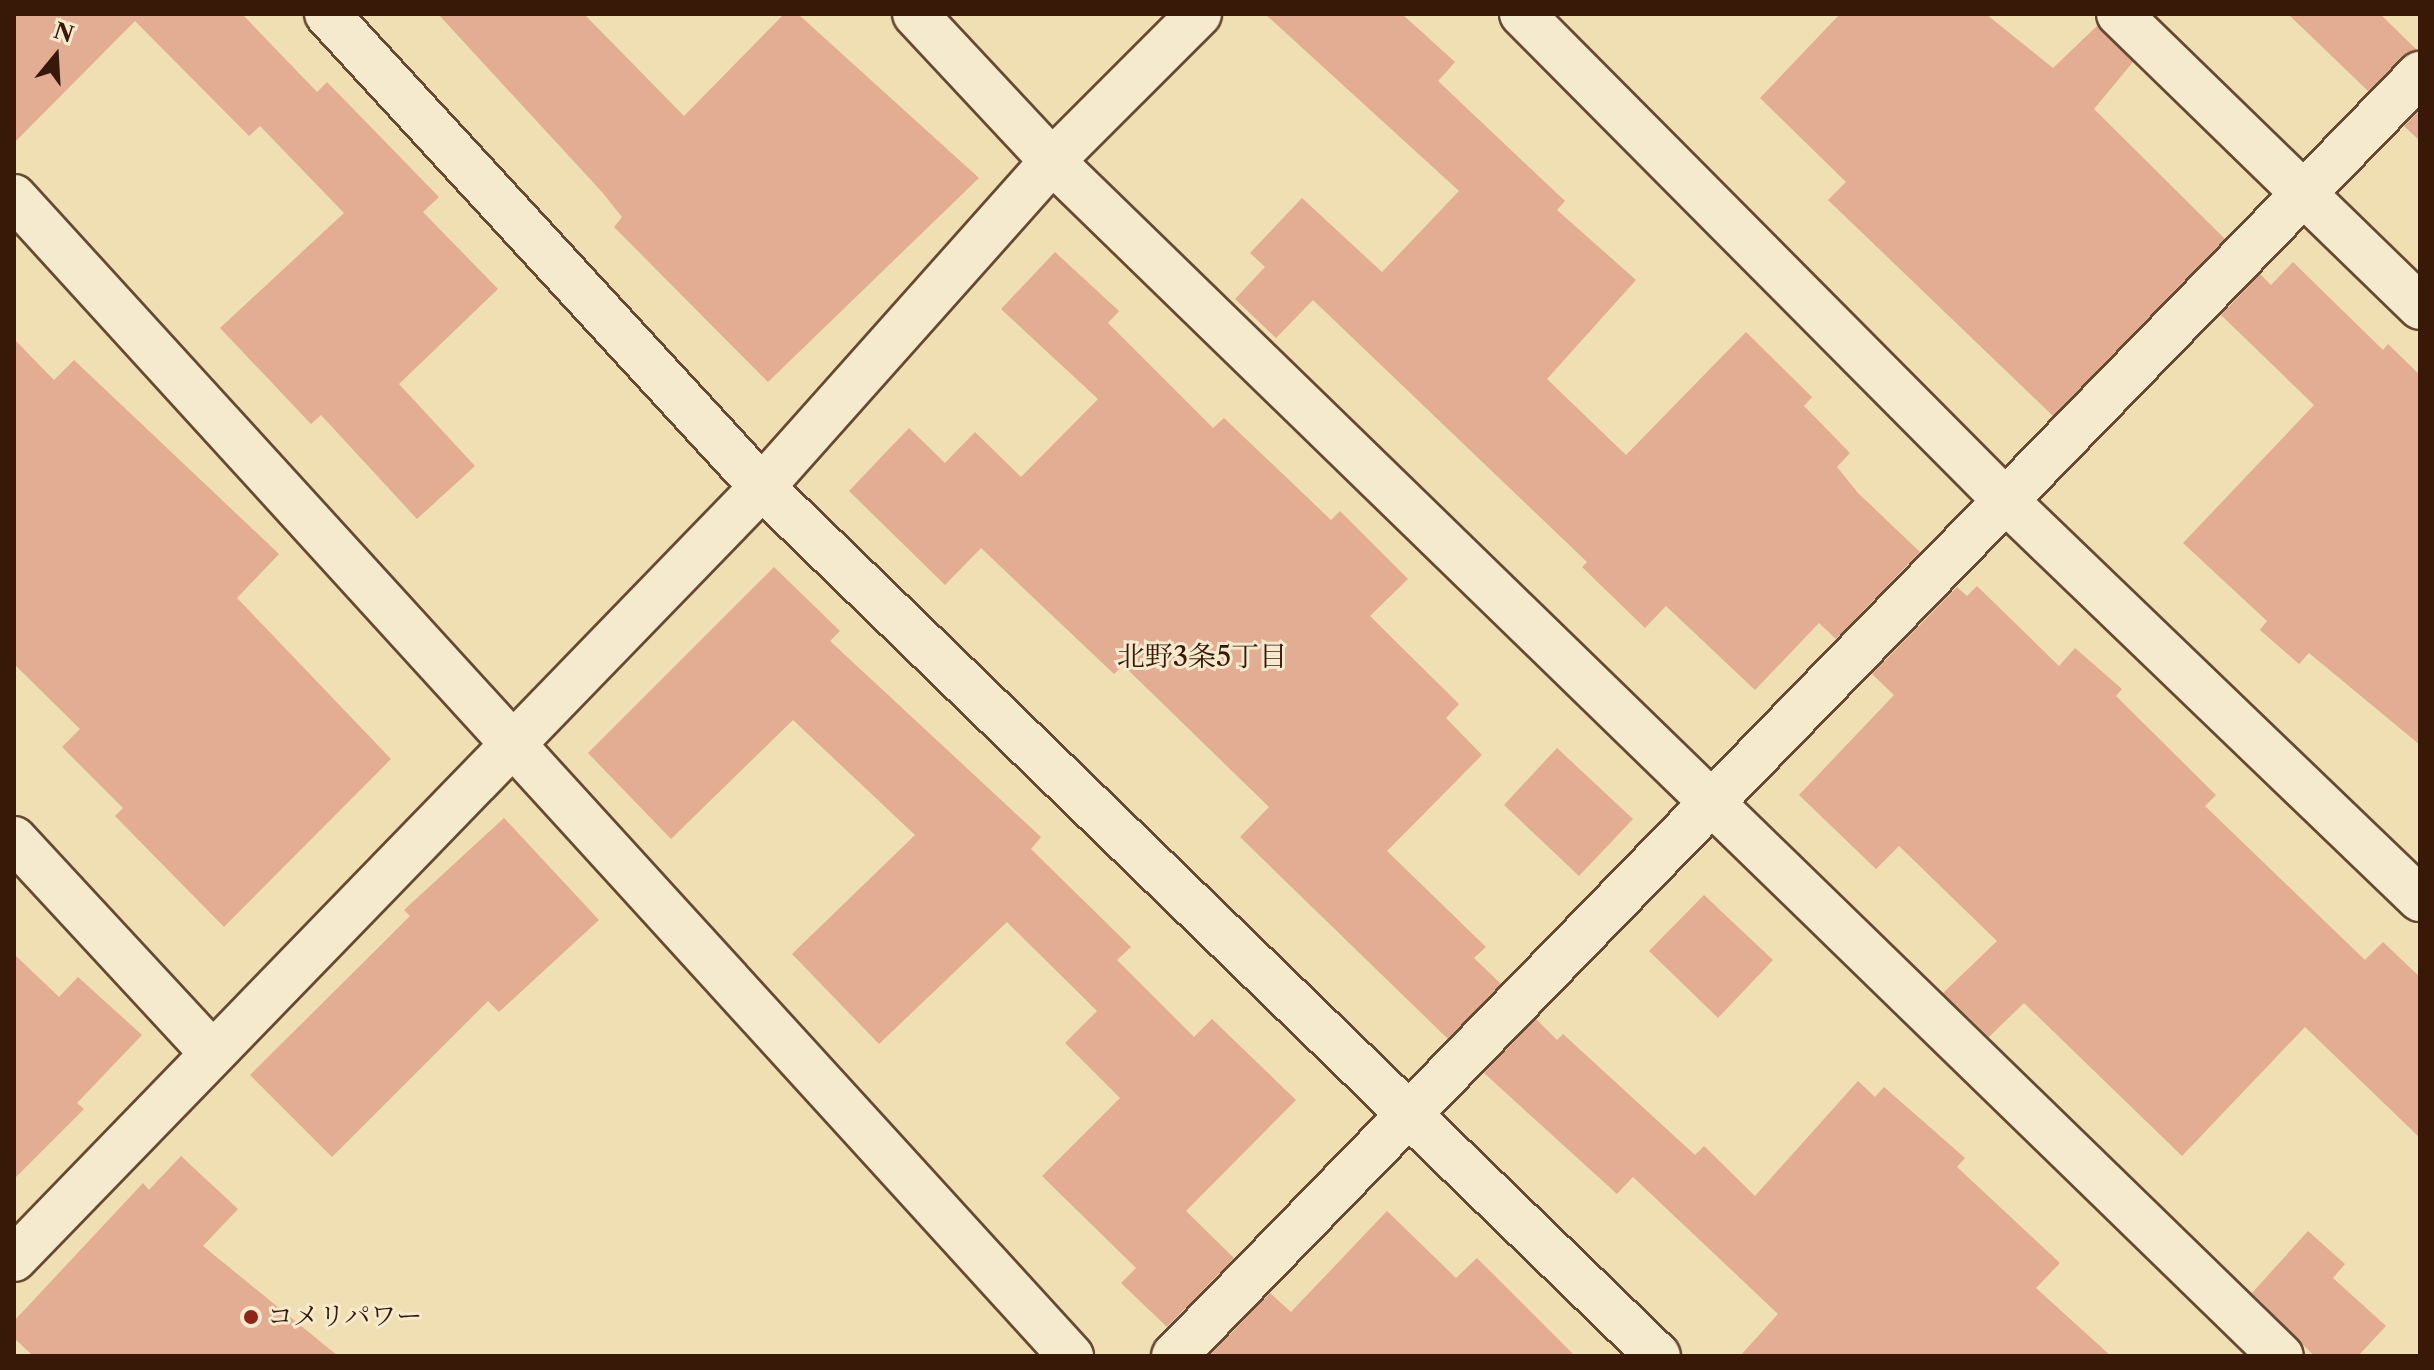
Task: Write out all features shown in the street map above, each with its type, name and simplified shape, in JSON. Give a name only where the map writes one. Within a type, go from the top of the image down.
[{"type":"street","points":[[327,14],[762,487],[1658,1356]]},
{"type":"street","points":[[915,14],[1052,161],[2281,1356]]},
{"type":"street","points":[[14,1259],[762,487],[1052,161],[1199,14]]},
{"type":"street","points":[[1522,14],[2004,499],[2420,899]]},
{"type":"street","points":[[2119,14],[2301,195],[2420,307]]},
{"type":"street","points":[[1174,1356],[2420,74]]},
{"type":"street","points":[[14,197],[1071,1356]]},
{"type":"street","points":[[14,839],[212,1053]]},
{"type":"building","points":[[14,14],[242,14],[317,92],[327,82],[439,197],[423,212],[498,289],[399,384],[475,466],[417,519],[321,415],[311,424],[220,328],[344,213],[260,126],[249,136],[135,21],[14,143]]},
{"type":"building","points":[[438,14],[584,14],[684,116],[784,14],[798,14],[979,178],[768,382],[614,227],[622,217],[602,192]]},
{"type":"building","points":[[1265,14],[1402,14],[1455,62],[1438,81],[1565,201],[1557,210],[1636,280],[1547,379],[1626,455],[1746,332],[1812,397],[1804,406],[1850,453],[1837,467],[1858,493],[1920,552],[1836,639],[1819,623],[1755,690],[1666,606],[1645,628],[1582,567],[1587,562],[1313,300],[1276,338],[1235,299],[1265,267],[1250,253],[1302,198],[1382,272],[1459,191]]},
{"type":"building","points":[[1840,14],[1986,14],[2053,68],[2098,25],[2133,62],[2094,109],[2225,239],[2053,416],[1828,200],[1846,182],[1760,98]]},
{"type":"building","points":[[2288,14],[2380,14],[2417,50],[2368,91]]},
{"type":"building","points":[[2420,110],[2420,141],[2404,126]]},
{"type":"building","points":[[1055,252],[1119,311],[1108,323],[1213,428],[1224,418],[1331,520],[1340,511],[1408,579],[1370,616],[1459,704],[1446,718],[1482,755],[1387,851],[1486,947],[1474,958],[1501,984],[1448,1039],[1240,837],[1269,807],[1123,665],[1114,674],[981,548],[945,585],[849,491],[909,428],[945,463],[975,432],[1021,477],[1098,399],[1001,309]]},
{"type":"building","points":[[2293,262],[2383,350],[2388,344],[2420,375],[2420,745],[2309,653],[2299,664],[2260,630],[2267,621],[2183,543],[2314,405],[2221,315],[2260,274],[2271,285]]},
{"type":"building","points":[[14,339],[54,380],[74,360],[279,554],[237,598],[391,759],[224,927],[115,816],[123,808],[62,747],[80,729],[14,664]]},
{"type":"building","points":[[774,567],[840,631],[830,641],[1041,837],[1031,849],[1131,947],[1117,960],[1194,1037],[1212,1019],[1296,1100],[1186,1211],[1234,1258],[1167,1327],[1121,1283],[1136,1268],[1042,1176],[1120,1098],[1065,1043],[1097,1011],[1007,922],[879,1044],[792,954],[915,835],[793,720],[671,839],[588,753]]},
{"type":"building","points":[[1977,586],[2059,666],[2075,648],[2122,689],[2116,696],[2216,795],[2205,806],[2365,960],[2383,942],[2420,977],[2420,1138],[2305,1027],[2182,1156],[2024,1003],[1989,1037],[1943,993],[1997,941],[1899,846],[1876,869],[1799,795],[1894,695],[1872,674],[1957,587],[1967,596]]},
{"type":"building","points":[[1557,748],[1633,819],[1579,876],[1504,805]]},
{"type":"building","points":[[504,818],[599,920],[499,1012],[488,1001],[332,1157],[250,1075],[410,916],[404,910]]},
{"type":"building","points":[[1704,895],[1773,960],[1718,1018],[1649,951]]},
{"type":"building","points":[[14,954],[59,997],[78,977],[142,1035],[77,1103],[84,1109],[14,1179]]},
{"type":"building","points":[[1536,1019],[1557,1040],[1563,1034],[1695,1155],[1704,1146],[1755,1196],[1858,1081],[1875,1097],[1884,1087],[1965,1158],[1957,1167],[2060,1263],[2036,1288],[2111,1356],[1740,1356],[1778,1314],[1633,1177],[1617,1194],[1484,1073]]},
{"type":"building","points":[[181,1156],[238,1209],[203,1246],[338,1356],[33,1356],[14,1338],[14,1321],[143,1183],[149,1190]]},
{"type":"building","points":[[1387,1211],[1456,1278],[1477,1258],[1575,1356],[1209,1356],[1270,1293],[1291,1312]]},
{"type":"building","points":[[2308,1231],[2345,1264],[2333,1278],[2386,1326],[2358,1356],[2314,1356],[2252,1293]]},
{"type":"place","name":"コメリパワー","points":[[251,1317]]},
{"type":"district","name":"北野3条5丁目","points":[[1202,656]]}]
